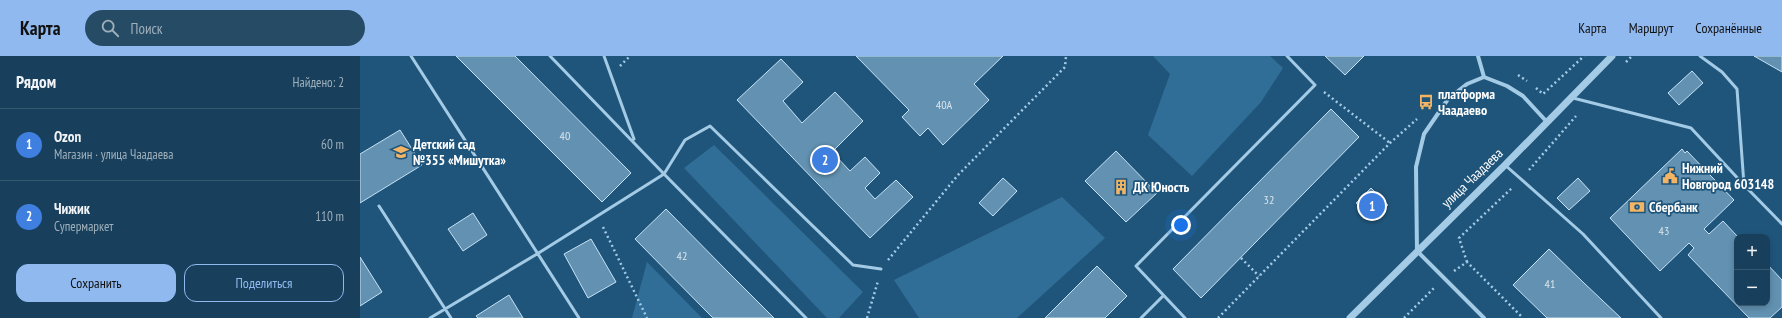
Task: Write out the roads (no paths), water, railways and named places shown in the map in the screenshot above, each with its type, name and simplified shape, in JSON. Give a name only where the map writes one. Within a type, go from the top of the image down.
[{"type":"street","points":[[1478,56],[1484,78]]},
{"type":"street","name":"улица Чаадаева","points":[[1350,318],[1416,251],[1505,165],[1612,56]]},
{"type":"street","points":[[1484,318],[1416,251],[1416,168],[1424,134],[1448,99],[1467,84],[1484,78],[1507,86],[1523,96],[1546,122]]},
{"type":"lane","points":[[411,56],[579,318]]},
{"type":"lane","points":[[550,56],[806,318]]},
{"type":"lane","points":[[604,56],[634,141]]},
{"type":"lane","points":[[1185,318],[1136,266],[1315,86],[1287,56]]},
{"type":"lane","points":[[1700,56],[1722,72],[1737,89],[1744,185]]},
{"type":"lane","points":[[1571,98],[1691,128],[1782,224]]},
{"type":"lane","points":[[430,318],[537,254],[664,174],[685,140],[710,126],[853,265],[882,269]]},
{"type":"lane","points":[[1505,165],[1583,234],[1658,317]]},
{"type":"lane","points":[[379,206],[452,318]]},
{"type":"lane","points":[[1141,318],[1163,296]]},
{"type":"place","name":"платформа Чаадаево","points":[[1426,102]]},
{"type":"place","name":"Детский сад №355 «Мишутка»","points":[[401,152]]},
{"type":"place","name":"Чижик","points":[[825,160]]},
{"type":"place","name":"Нижний Новгород 603148","points":[[1670,176]]},
{"type":"place","name":"ДК Юность","points":[[1121,187]]},
{"type":"place","name":"Ozon","points":[[1372,206]]},
{"type":"place","name":"Сбербанк","points":[[1637,207]]}]
